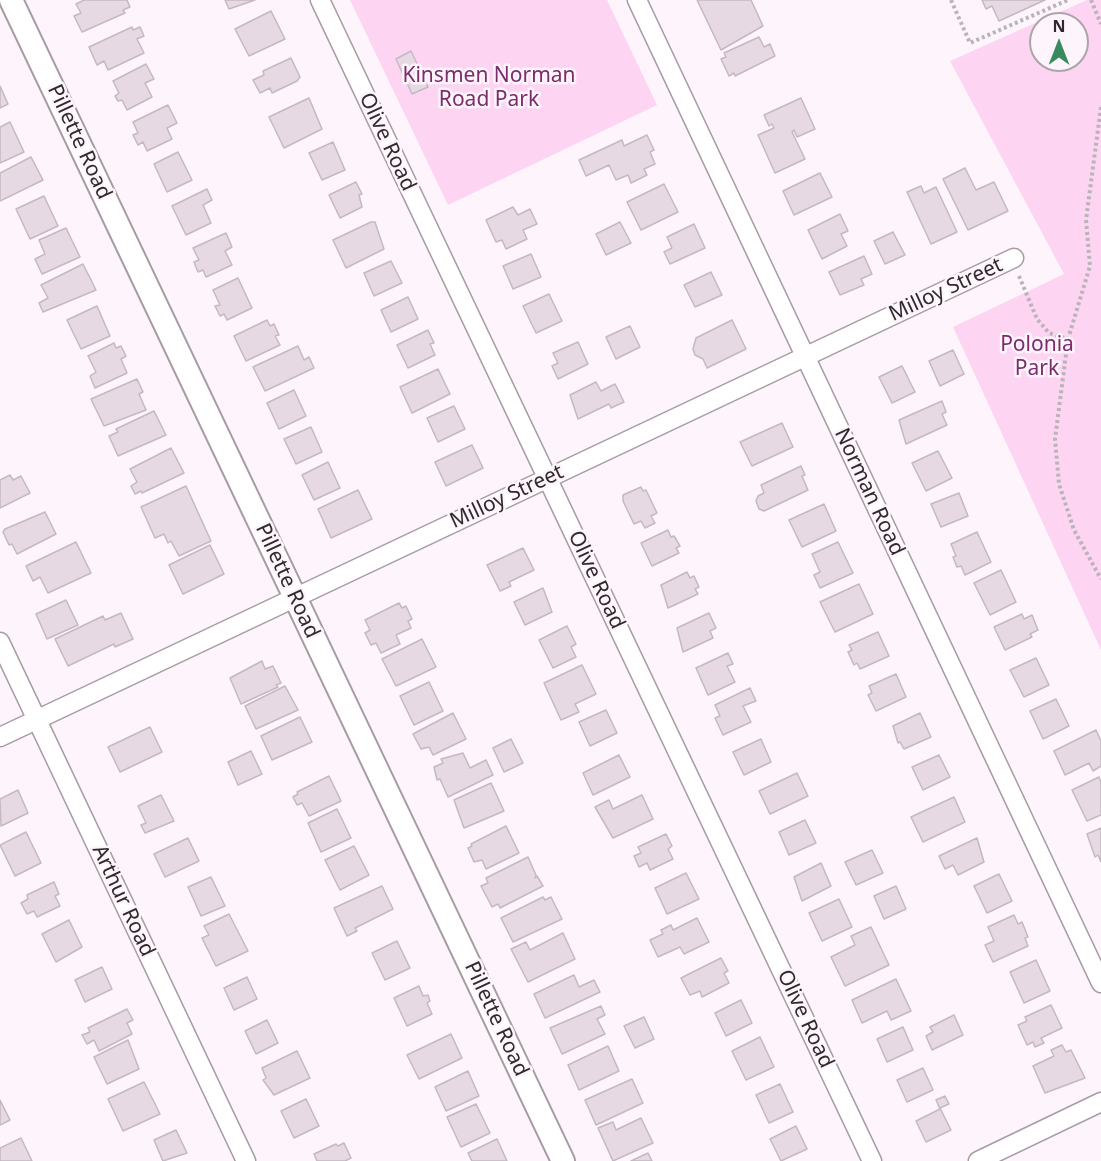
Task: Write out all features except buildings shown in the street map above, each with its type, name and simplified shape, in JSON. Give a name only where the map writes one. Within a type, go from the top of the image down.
[{"type":"street","name":"Pillette Road","points":[[11,0],[563,1161]]},
{"type":"street","name":"Olive Road","points":[[320,0],[872,1161]]},
{"type":"street","name":"Norman Road","points":[[637,0],[1101,983]]},
{"type":"street","name":"Milloy Street","points":[[0,737],[1014,258]]},
{"type":"street","name":"Arthur Road","points":[[0,642],[246,1161]]},
{"type":"street","points":[[978,1161],[1101,1102]]},
{"type":"path","points":[[951,0],[970,43],[1068,0]]},
{"type":"path","points":[[1091,0],[1101,24]]},
{"type":"path","points":[[1101,107],[1086,220],[1090,266],[1068,339],[1055,440],[1059,484],[1074,530],[1101,579]]},
{"type":"path","points":[[1023,289],[1037,319],[1049,333],[1068,339]]},
{"type":"green space","name":"Kinsmen Norman Road Park","points":[[350,0],[607,0],[657,105],[448,205]]},
{"type":"green space","name":"Polonia Park","points":[[1087,0],[1101,0],[1101,650],[953,327],[1064,274],[950,61],[1029,26],[1029,72],[1089,72],[1089,12],[1060,12]]}]
